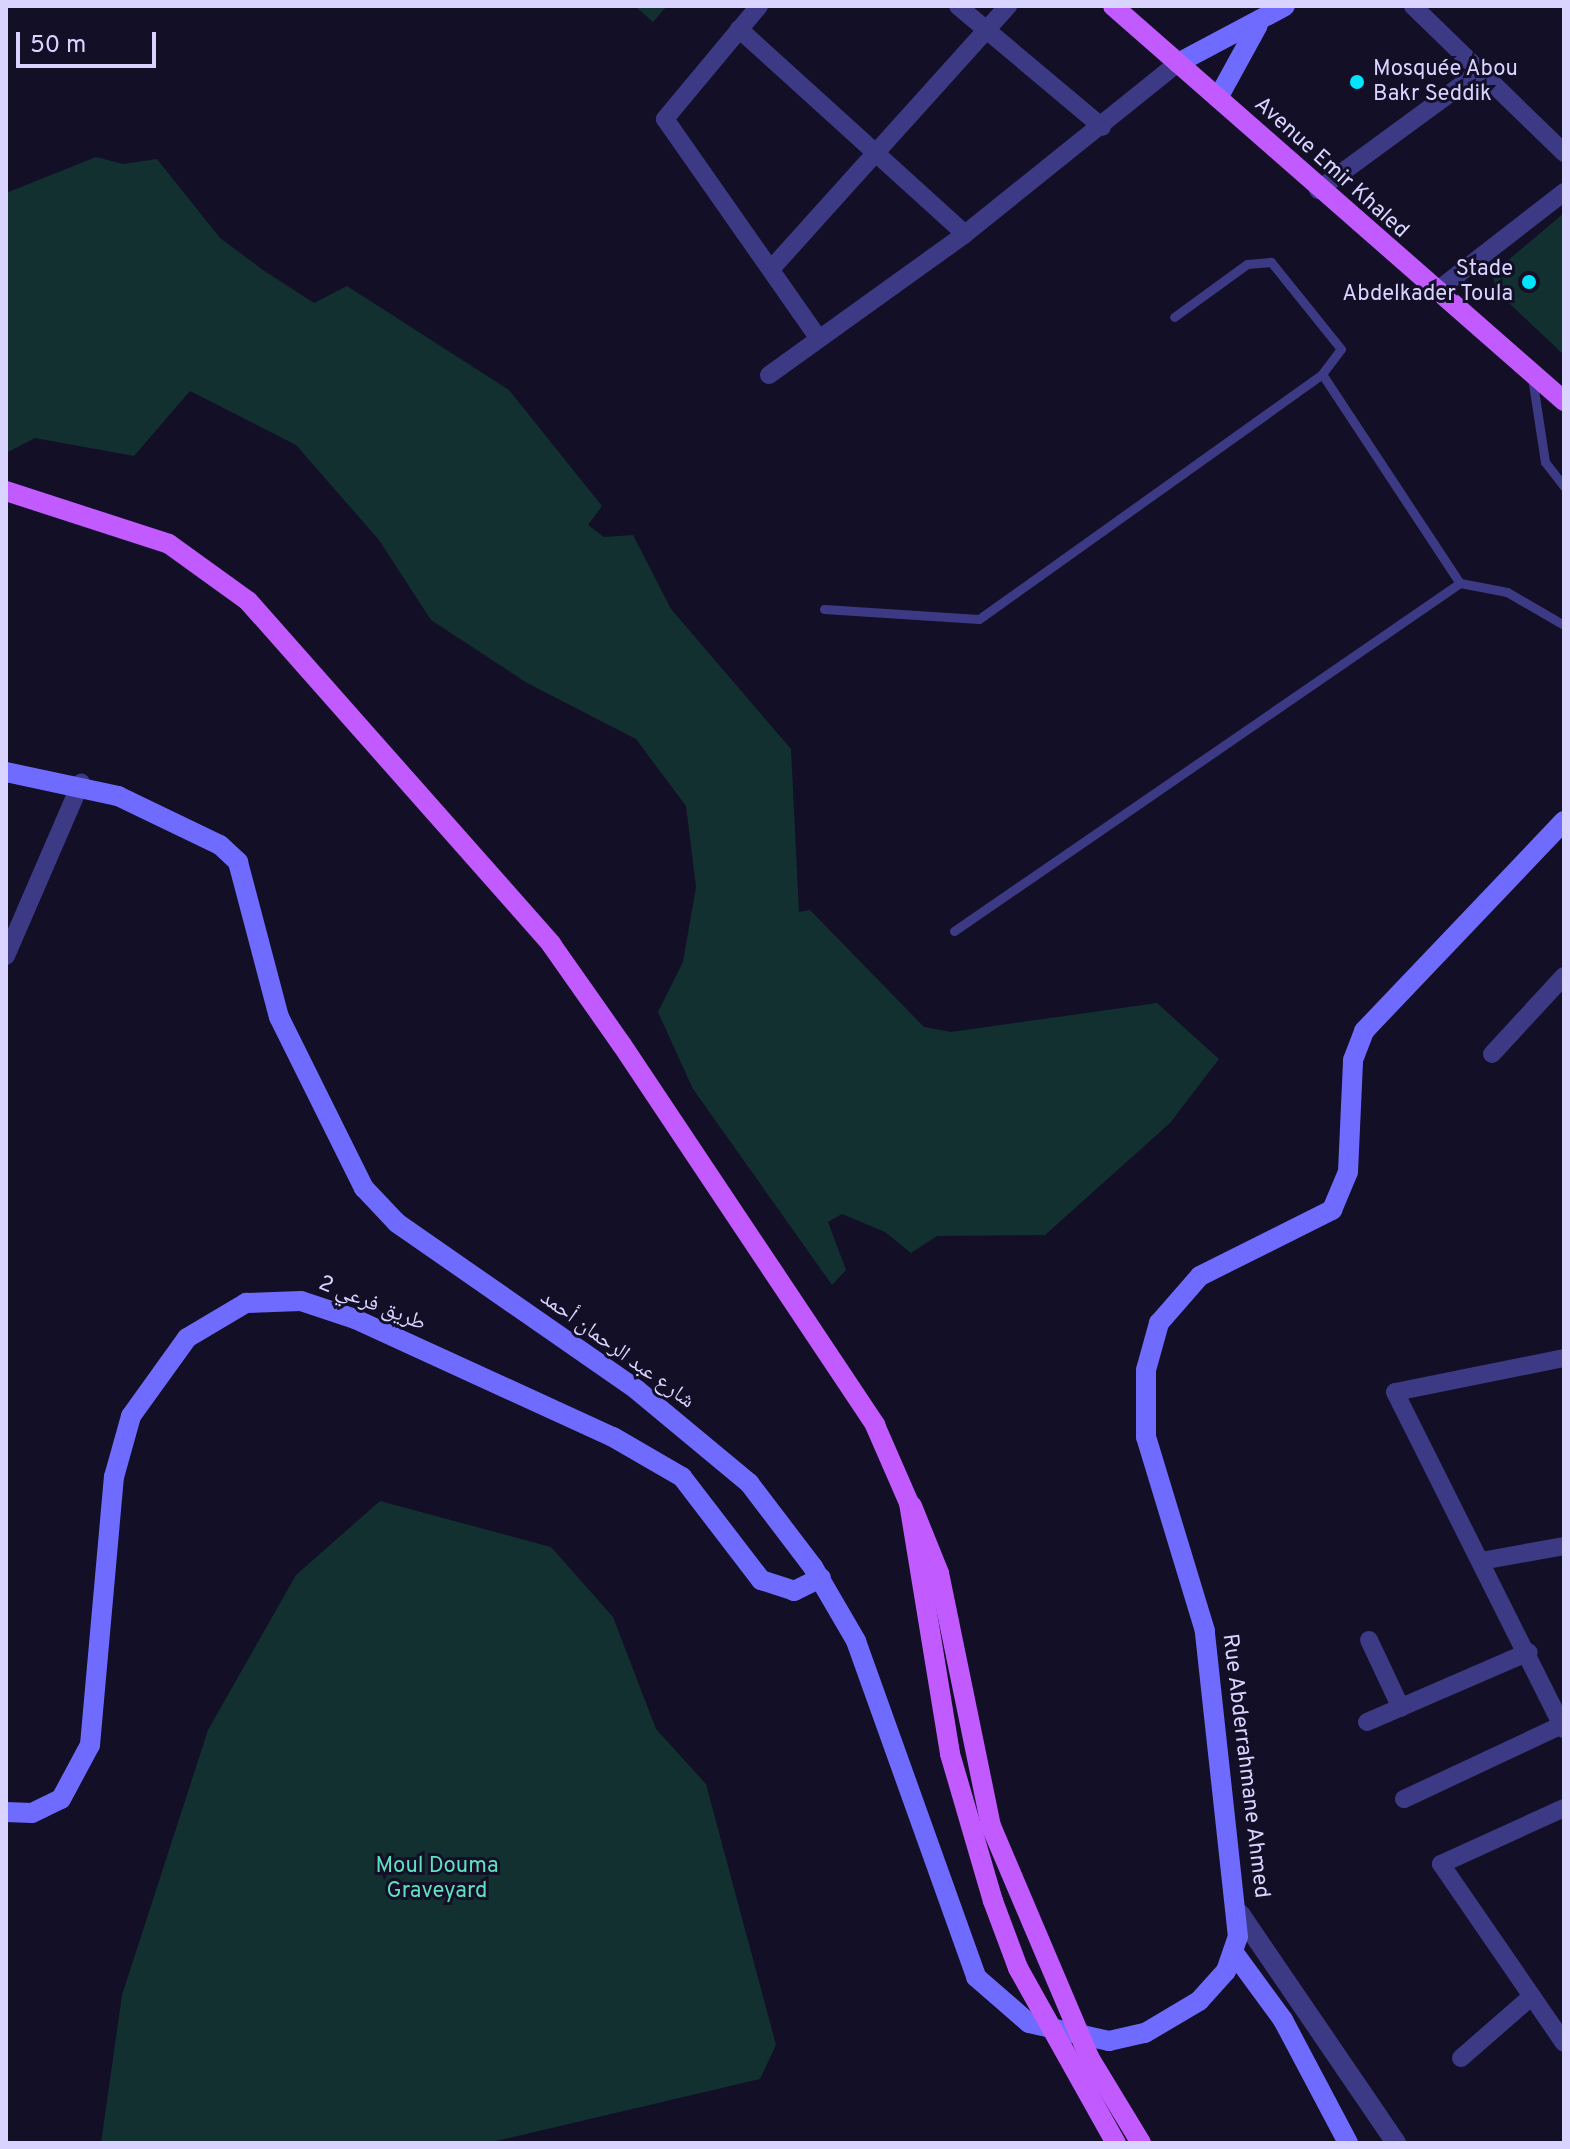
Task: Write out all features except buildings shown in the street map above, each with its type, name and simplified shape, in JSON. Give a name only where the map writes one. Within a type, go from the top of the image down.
[{"type":"main road","points":[[1178,63],[1259,24],[1285,6]]},
{"type":"main road","name":"Avenue Emir Khaled","points":[[1119,8],[1434,293],[1564,401]]},
{"type":"main road","points":[[1218,98],[1259,24]]},
{"type":"main road","points":[[6,491],[169,544],[248,601],[311,666],[551,944],[875,1425],[909,1503],[950,1754],[993,1901],[1018,1968],[1116,2143]]},
{"type":"main road","name":"شارع عبد الرحمان أحمد","points":[[6,772],[81,783],[220,845],[238,862],[279,1017],[364,1188],[383,1210],[732,1467],[821,1578],[856,1641],[963,1952],[991,1997],[1029,2023],[1067,2037],[1126,2038]]},
{"type":"main road","name":"Rue Abderrahmane Ahmed","points":[[1126,2038],[1199,2001],[1234,1953],[1240,1914],[1205,1631],[1146,1437],[1151,1345],[1169,1305],[1200,1276],[1332,1210],[1348,1172],[1353,1060],[1364,1031],[1560,833]]},
{"type":"main road","name":"طريق فرعي 2","points":[[6,1812],[32,1813],[61,1799],[90,1745],[114,1477],[131,1416],[187,1338],[246,1303],[285,1299],[344,1315],[613,1437],[682,1477],[761,1580],[794,1591],[821,1578]]},
{"type":"main road","points":[[909,1503],[923,1519],[939,1573],[996,1839],[1090,2059],[1141,2143]]},
{"type":"main road","points":[[1234,1953],[1283,2020],[1348,2143]]},
{"type":"street","points":[[759,6],[665,119],[817,336]]},
{"type":"street","points":[[958,6],[1102,127]]},
{"type":"street","points":[[772,268],[1008,6]]},
{"type":"street","points":[[1413,6],[1564,153]]},
{"type":"street","points":[[739,29],[965,234]]},
{"type":"street","points":[[769,375],[817,336],[965,234],[1178,63]]},
{"type":"street","points":[[1318,190],[1482,70]]},
{"type":"street","points":[[1434,293],[1564,192]]},
{"type":"street","points":[[6,956],[81,783]]},
{"type":"street","points":[[1492,1054],[1564,976]]},
{"type":"street","points":[[1404,1799],[1563,1726],[1529,1652],[1395,1392],[1562,1360]]},
{"type":"street","points":[[1481,1561],[1564,1546]]},
{"type":"street","points":[[1369,1640],[1401,1708]]},
{"type":"street","points":[[1367,1722],[1529,1652]]},
{"type":"street","points":[[1564,1808],[1441,1864],[1564,2043]]},
{"type":"street","points":[[1240,1914],[1396,2143]]},
{"type":"street","points":[[1461,2058],[1532,1996]]},
{"type":"lane","points":[[824,609],[979,619],[1322,374],[1341,349],[1271,262],[1247,264],[1174,317]]},
{"type":"lane","points":[[1322,374],[1460,583]]},
{"type":"lane","points":[[1531,374],[1545,462],[1564,486]]},
{"type":"lane","points":[[954,931],[1460,583],[1507,592],[1564,625]]},
{"type":"green space","points":[[635,6],[667,6],[653,22]]},
{"type":"green space","points":[[96,157],[123,164],[157,159],[220,238],[263,270],[314,303],[347,286],[509,390],[602,506],[588,525],[604,537],[633,535],[671,609],[791,749],[799,912],[810,910],[924,1027],[951,1032],[1157,1003],[1219,1059],[1170,1123],[1045,1235],[937,1236],[911,1253],[885,1232],[842,1214],[828,1222],[846,1270],[832,1285],[693,1089],[658,1012],[683,962],[696,887],[686,806],[636,739],[527,683],[431,620],[379,540],[296,445],[190,391],[134,456],[35,438],[6,453],[6,193]]},
{"type":"green space","name":"Stade Abdelkader Toula","points":[[1564,213],[1564,355],[1495,290],[1493,273]]},
{"type":"green space","name":"Moul Douma Graveyard","points":[[380,1501],[551,1547],[613,1617],[656,1729],[706,1784],[776,2045],[760,2079],[488,2143],[101,2143],[122,1995],[208,1730],[296,1575]]},
{"type":"place","name":"Mosquée Abou Bakr Seddik","points":[[1357,82]]},
{"type":"place","name":"Stade Abdelkader Toula","points":[[1529,282]]}]
